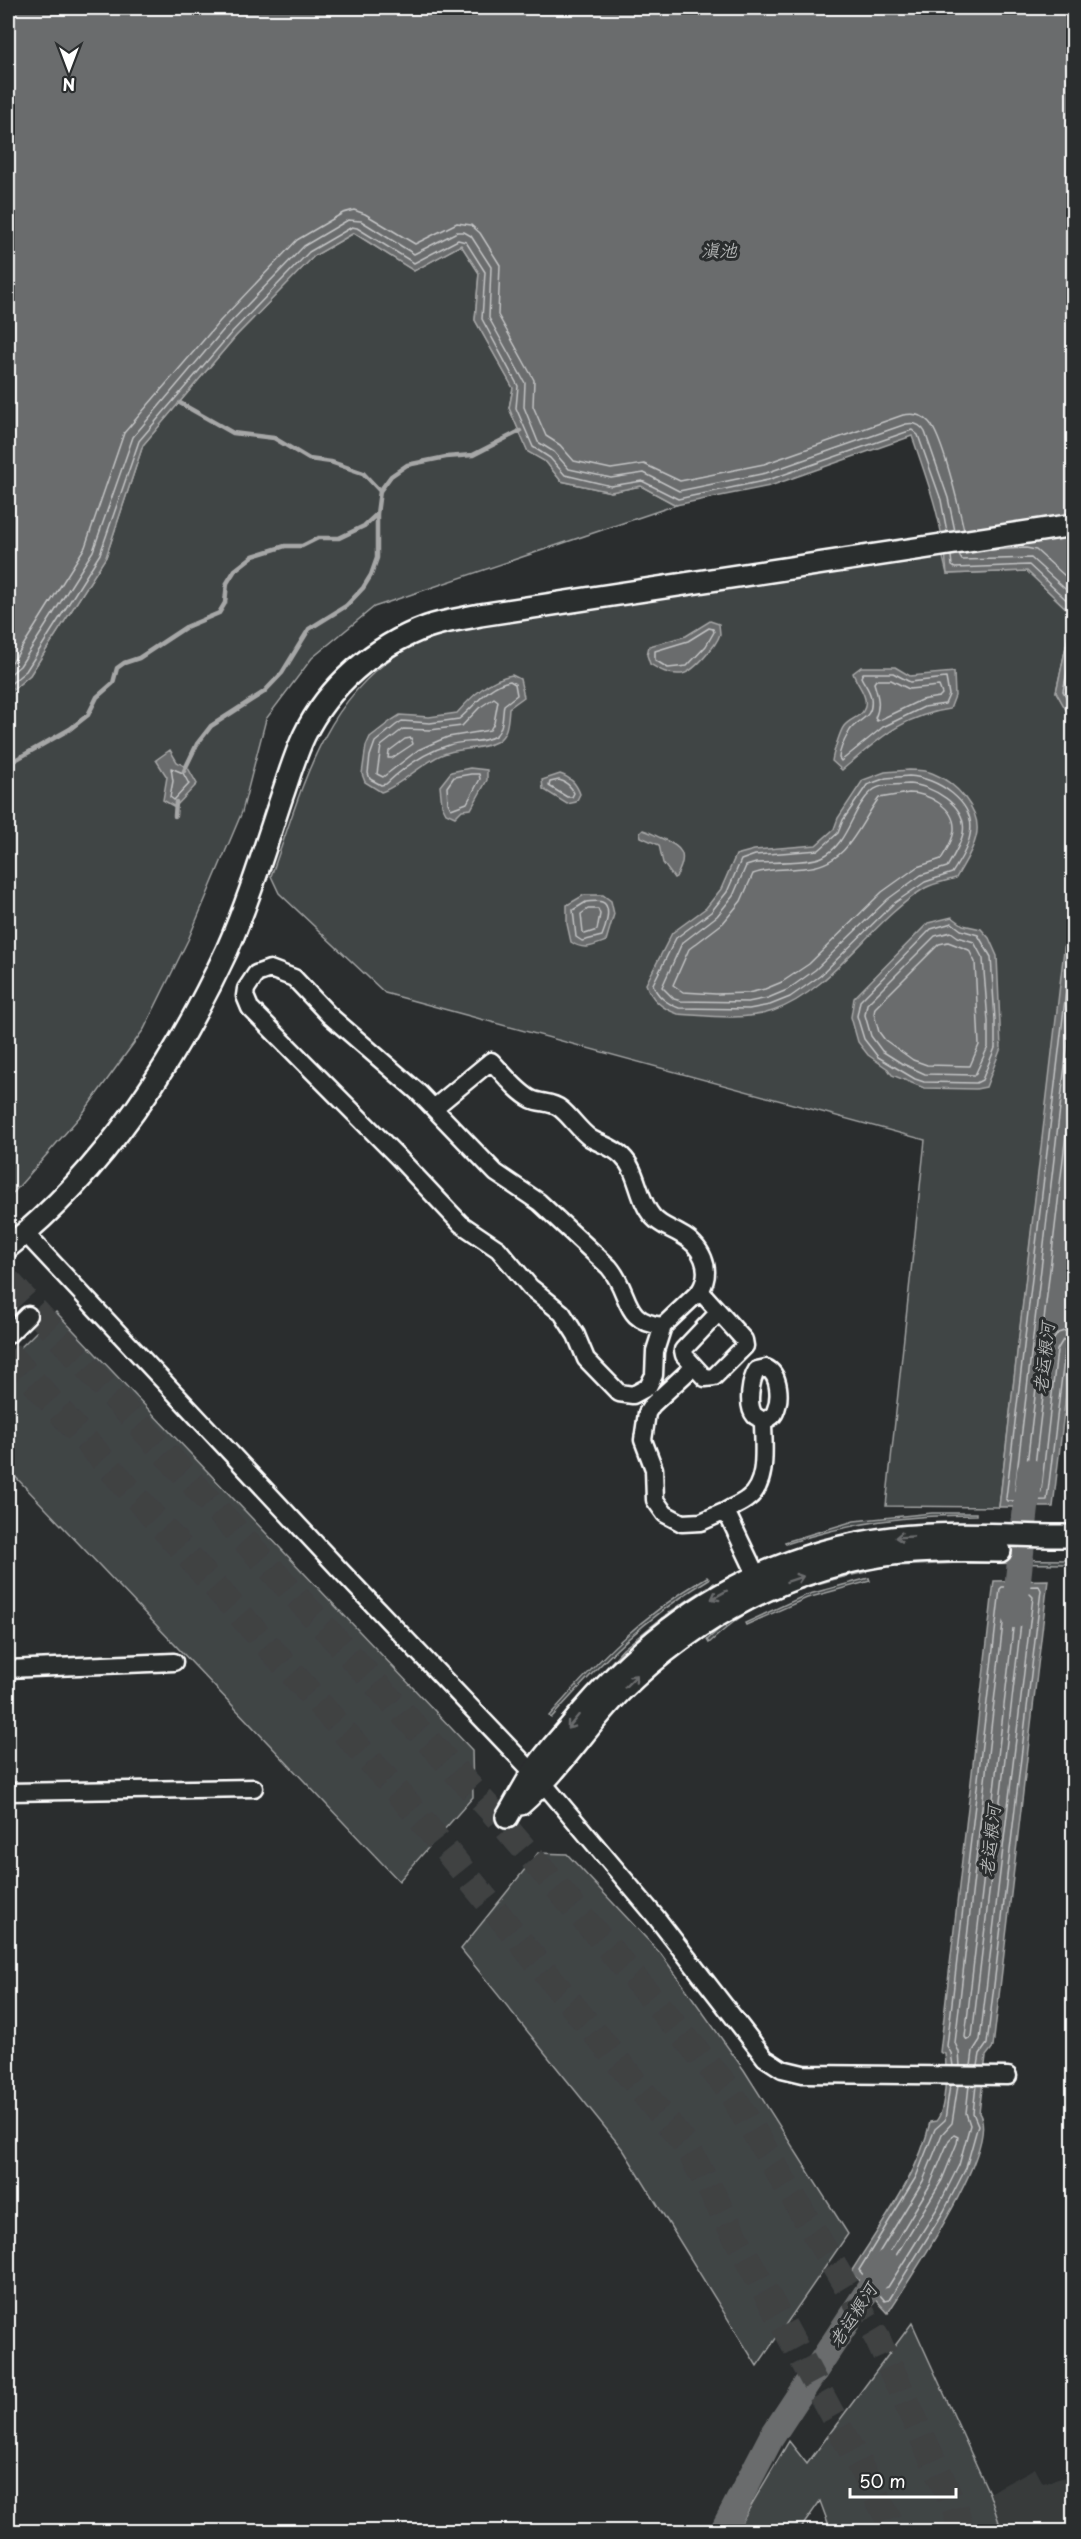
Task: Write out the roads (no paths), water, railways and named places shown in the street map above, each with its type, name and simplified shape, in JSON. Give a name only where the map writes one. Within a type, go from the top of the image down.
[{"type":"street","points":[[8,1247],[67,1192],[145,1096],[198,1009],[243,909],[304,736],[322,706],[355,669],[388,646],[428,626],[480,615],[1074,525]]},
{"type":"street","points":[[434,1108],[490,1061],[531,1100],[552,1103],[588,1136],[620,1154],[632,1171],[641,1198],[652,1216],[668,1229],[686,1238],[703,1256],[705,1284],[663,1326],[655,1351],[654,1375],[648,1387],[633,1395],[619,1393],[586,1359],[576,1335],[562,1313],[530,1287],[498,1250],[461,1224],[417,1180],[397,1156],[249,1008],[245,996],[250,981],[261,970],[270,969],[294,978],[329,1015],[419,1093],[496,1173],[539,1202],[609,1267],[638,1319],[645,1324],[663,1326]]},
{"type":"street","points":[[25,1233],[539,1778],[656,1917],[765,2058],[782,2069],[803,2074],[907,2077],[1008,2076]]},
{"type":"street","points":[[700,1291],[719,1312],[744,1340],[745,1346],[714,1377],[705,1378],[684,1355],[684,1346],[719,1312]]},
{"type":"street","points":[[8,1335],[28,1314]]},
{"type":"street","points":[[694,1366],[652,1405],[647,1413],[643,1440],[654,1469],[655,1500],[665,1514],[681,1523],[701,1522],[748,1499],[758,1489],[761,1477],[764,1421]]},
{"type":"street","points":[[726,1511],[760,1583]]},
{"type":"street","points":[[539,1778],[639,1673],[686,1635],[760,1583],[871,1558],[983,1543],[1072,1544]]},
{"type":"street","points":[[8,1669],[174,1662]]},
{"type":"street","points":[[8,1792],[254,1788]]},
{"type":"water","name":"滇池","points":[[8,8],[1073,8],[1073,615],[1027,571],[947,574],[939,521],[912,436],[770,486],[676,505],[641,486],[611,492],[561,481],[546,462],[528,452],[509,408],[513,388],[475,320],[479,273],[461,245],[414,271],[354,233],[314,256],[236,336],[143,445],[106,557],[30,675],[8,694]]},
{"type":"water","points":[[1073,615],[1073,722],[1056,692]]},
{"type":"water","points":[[710,621],[719,624],[718,639],[697,664],[686,673],[672,674],[650,664],[647,655],[649,646],[686,636]]},
{"type":"water","points":[[861,667],[895,667],[910,676],[954,672],[955,696],[950,709],[933,712],[904,723],[879,739],[842,770],[832,761],[835,748],[844,726],[862,713],[865,705],[864,695],[853,673]]},
{"type":"water","points":[[512,675],[520,679],[524,697],[509,708],[507,727],[503,736],[496,742],[483,747],[441,755],[381,792],[365,782],[362,774],[366,746],[370,737],[392,720],[400,715],[429,717],[457,713],[474,695],[488,685]]},
{"type":"water","points":[[170,750],[177,762],[188,768],[197,784],[175,807],[163,800],[167,777],[156,760]]},
{"type":"water","points":[[470,768],[487,770],[487,780],[471,809],[462,810],[455,817],[446,813],[442,805],[440,786],[451,772]]},
{"type":"water","points":[[926,771],[941,777],[958,790],[971,807],[977,827],[975,842],[956,878],[929,886],[905,902],[814,988],[773,1011],[738,1017],[678,1014],[654,999],[646,984],[672,933],[706,908],[721,889],[736,855],[754,850],[816,845],[834,829],[838,818],[863,780],[885,772]]},
{"type":"water","points":[[560,774],[573,781],[577,787],[580,794],[576,802],[567,804],[543,789],[542,780]]},
{"type":"water","points":[[643,830],[674,845],[681,852],[682,862],[676,877],[674,878],[663,863],[659,845],[641,837],[640,833]]},
{"type":"water","points":[[1073,873],[1074,1326],[1053,1507],[999,1507]]},
{"type":"water","points":[[584,895],[603,895],[611,901],[614,914],[606,941],[584,947],[571,942],[567,924],[567,905]]},
{"type":"water","points":[[952,917],[963,925],[981,929],[989,938],[997,956],[1001,1048],[986,1087],[976,1089],[924,1088],[892,1075],[888,1069],[868,1055],[858,1042],[851,1017],[854,998],[928,923]]},
{"type":"water","points":[[1048,1580],[993,2047],[986,2056],[979,2113],[983,2129],[966,2182],[950,2213],[888,2313],[851,2272],[907,2181],[917,2162],[930,2122],[936,2121],[942,2108],[946,2060],[945,2054],[940,2052],[994,1581]]},
{"type":"waterway","points":[[180,403],[233,433],[274,438],[309,459],[331,462],[363,473],[380,491]]},
{"type":"waterway","points":[[184,771],[197,744],[211,726],[264,692],[282,673],[309,629],[346,606],[363,588],[377,558],[377,514],[380,491],[391,476],[407,465],[446,457],[473,455],[520,431]]},
{"type":"waterway","points":[[8,764],[70,729],[88,715],[97,697],[113,683],[117,668],[139,658],[186,627],[219,613],[225,603],[227,583],[235,570],[253,556],[285,546],[302,546],[318,538],[339,538],[364,526],[377,514]]},
{"type":"waterway","points":[[175,816],[176,802]]},
{"type":"waterway","name":"老运粮河","points":[[1014,1615],[1030,1472]]},
{"type":"waterway","name":"老运粮河","points":[[722,2532],[771,2438],[886,2263]]},
{"type":"tunnel","points":[[8,1281],[491,1810],[728,2088],[877,2338],[954,2506],[962,2532]]},
{"type":"tunnel","points":[[8,1353],[410,1806],[686,2145],[887,2516],[892,2532]]}]
